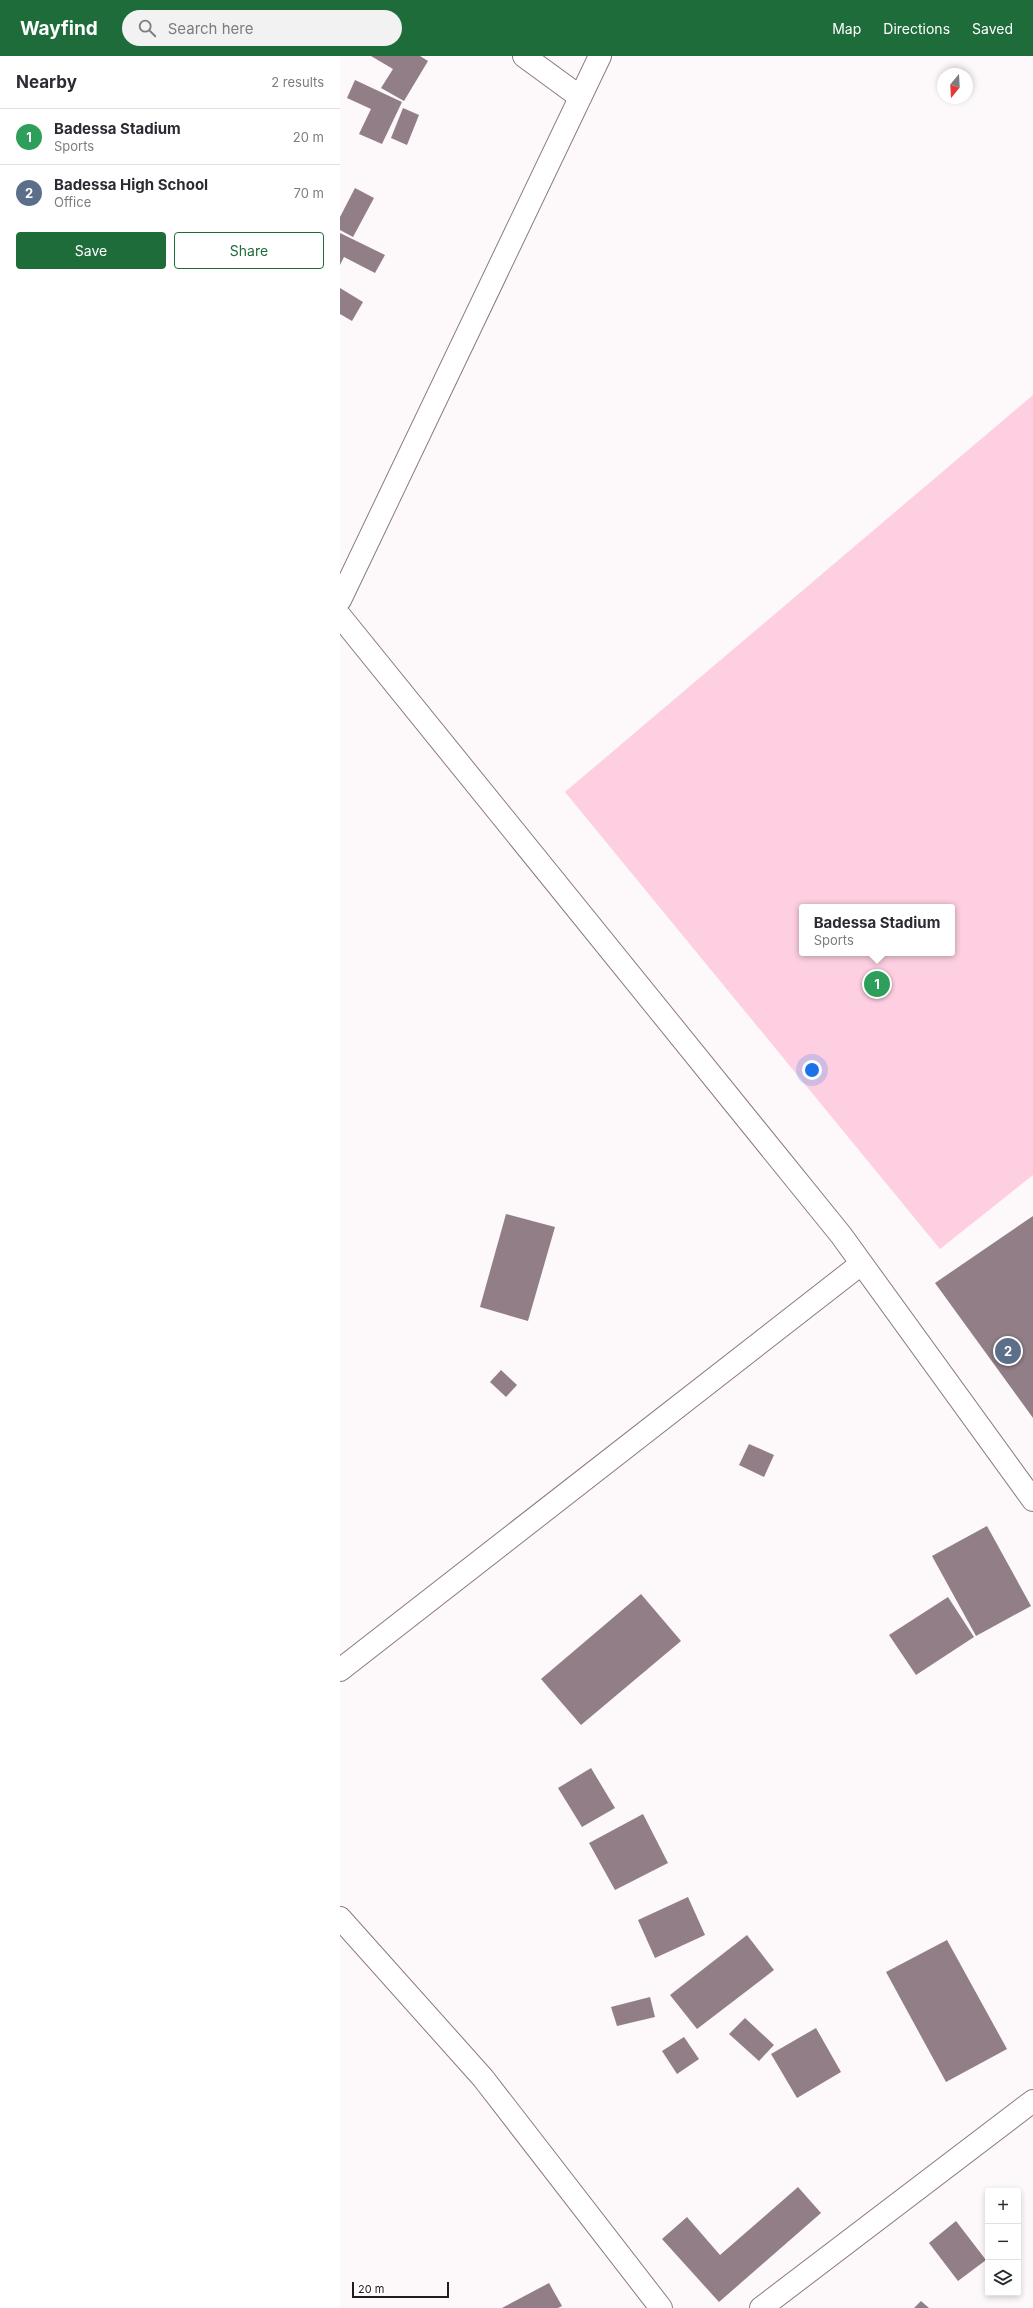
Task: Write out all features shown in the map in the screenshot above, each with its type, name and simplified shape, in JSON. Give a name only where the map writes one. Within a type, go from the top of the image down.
[{"type":"street","points":[[524,56],[580,97]]},
{"type":"street","points":[[340,600],[600,56]]},
{"type":"street","points":[[340,616],[841,1235],[1033,1500]]},
{"type":"street","points":[[340,1670],[861,1264]]},
{"type":"street","points":[[340,1918],[483,2078],[661,2308]]},
{"type":"street","points":[[761,2308],[1033,2101]]},
{"type":"shaded area","points":[[1033,395],[1033,1175],[940,1249],[565,792]]},
{"type":"building","points":[[371,56],[420,56],[428,61],[404,101],[381,88],[393,69]]},
{"type":"building","points":[[355,80],[402,102],[382,144],[359,134],[371,109],[347,98]]},
{"type":"building","points":[[403,108],[419,115],[407,145],[391,138]]},
{"type":"building","points":[[355,188],[374,198],[353,237],[340,230],[340,217]]},
{"type":"building","points":[[340,233],[385,255],[375,273],[344,257],[340,265]]},
{"type":"building","points":[[340,288],[363,302],[352,321],[340,314]]},
{"type":"building","points":[[506,1214],[555,1227],[528,1321],[480,1307]]},
{"type":"building","points":[[1033,1216],[1033,1418],[935,1283]]},
{"type":"building","points":[[501,1370],[517,1385],[506,1397],[490,1382]]},
{"type":"building","points":[[749,1444],[774,1455],[764,1477],[739,1465]]},
{"type":"building","points":[[987,1526],[1031,1606],[976,1636],[932,1556]]},
{"type":"building","points":[[641,1594],[681,1641],[581,1725],[541,1679]]},
{"type":"building","points":[[948,1597],[974,1637],[916,1675],[889,1635]]},
{"type":"building","points":[[591,1768],[615,1808],[582,1827],[558,1788]]},
{"type":"building","points":[[643,1814],[668,1863],[615,1890],[589,1843]]},
{"type":"building","points":[[688,1897],[705,1935],[655,1958],[638,1920]]},
{"type":"building","points":[[747,1935],[774,1970],[697,2029],[670,1995]]},
{"type":"building","points":[[947,1940],[1007,2049],[946,2082],[886,1972]]},
{"type":"building","points":[[650,1997],[655,2017],[617,2026],[611,2007]]},
{"type":"building","points":[[745,2018],[774,2045],[759,2061],[729,2034]]},
{"type":"building","points":[[816,2028],[841,2072],[797,2098],[771,2054]]},
{"type":"building","points":[[684,2037],[699,2059],[677,2074],[662,2051]]},
{"type":"building","points":[[798,2187],[821,2213],[719,2302],[662,2239],[687,2217],[720,2255]]},
{"type":"building","points":[[956,2221],[985,2259],[985,2261],[958,2281],[929,2243]]},
{"type":"building","points":[[549,2283],[562,2306],[558,2308],[502,2308]]},
{"type":"building","points":[[921,2301],[929,2308],[914,2308]]},
{"type":"place","name":"Badessa Stadium","points":[[877,984]]},
{"type":"place","name":"Badessa High School","points":[[1008,1351]]}]
